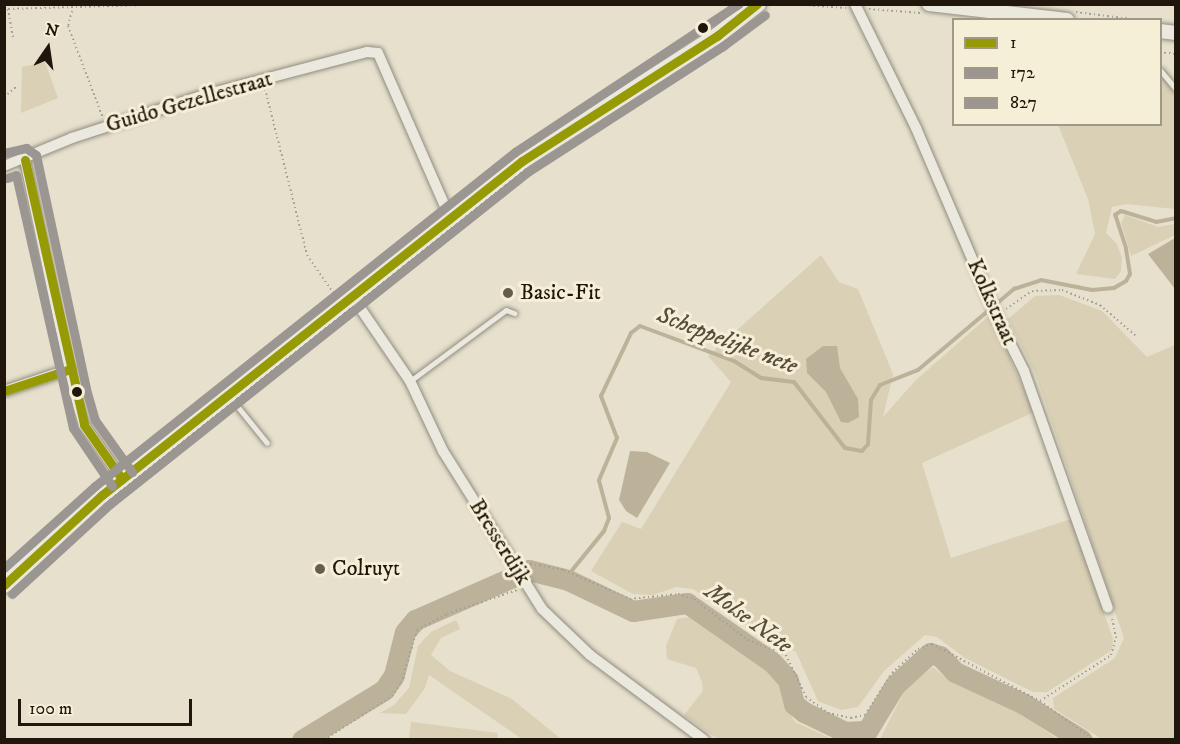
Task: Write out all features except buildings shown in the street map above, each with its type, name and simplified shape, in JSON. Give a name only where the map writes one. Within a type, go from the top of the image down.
[{"type":"main road","points":[[4,585],[43,546],[122,479],[522,161],[717,36],[758,4]]},
{"type":"street","points":[[929,4],[1067,15]]},
{"type":"street","name":"Kolkstraat","points":[[855,6],[916,128],[995,314],[1024,370],[1108,608]]},
{"type":"street","name":"Guido Gezellestraat","points":[[4,166],[26,160],[106,126],[367,52],[378,53],[450,218]]},
{"type":"street","points":[[26,160],[84,425],[122,479]]},
{"type":"street","name":"Bresserdijk","points":[[347,300],[410,381],[443,451],[525,584],[564,633],[704,740]]},
{"type":"street","points":[[4,391],[70,369]]},
{"type":"lane","points":[[1162,71],[1176,89]]},
{"type":"lane","points":[[410,381],[506,310],[514,313]]},
{"type":"lane","points":[[228,395],[267,443]]},
{"type":"path","points":[[13,38],[6,9],[72,10],[183,4]]},
{"type":"path","points":[[791,4],[855,6]]},
{"type":"path","points":[[72,10],[68,26],[106,126]]},
{"type":"path","points":[[1067,15],[1110,18]]},
{"type":"path","points":[[263,80],[307,255],[347,300]]},
{"type":"path","points":[[4,97],[16,87]]},
{"type":"path","points":[[995,314],[1032,291],[1062,291],[1100,305],[1136,336]]},
{"type":"path","points":[[515,566],[528,562],[564,570],[630,599],[678,594],[694,599],[748,640],[786,655],[810,702],[841,717],[857,719],[865,715],[892,673],[918,649],[932,644],[1040,701],[1094,740]]},
{"type":"path","points":[[324,740],[392,696],[401,682],[417,630],[447,614],[525,584]]},
{"type":"path","points":[[1040,701],[1111,655],[1116,638],[1108,608]]},
{"type":"shaded area","points":[[45,62],[58,98],[21,113],[22,67]]},
{"type":"shaded area","points":[[1162,76],[1175,95],[1175,209],[1127,204],[1112,207],[1106,233],[1117,244],[1122,258],[1121,271],[1115,279],[1076,274],[1095,234],[1088,199],[1058,126],[1162,126]]},
{"type":"shaded area","points":[[1125,215],[1158,227],[1175,224],[1175,235],[1131,256],[1121,223]]},
{"type":"shaded area","points":[[1175,238],[1175,289],[1148,254]]},
{"type":"shaded area","points":[[821,255],[839,282],[858,289],[893,374],[883,417],[916,380],[990,315],[1034,412],[922,463],[951,558],[1071,519],[1113,639],[1112,650],[1047,692],[1033,692],[965,658],[937,637],[925,635],[884,671],[858,707],[841,710],[818,701],[796,652],[742,623],[693,589],[676,587],[653,595],[633,594],[591,571],[622,522],[641,529],[731,382],[708,356]]},
{"type":"shaded area","points":[[1059,295],[1102,311],[1147,357],[1175,345],[1175,739],[1102,739],[1054,709],[1053,698],[1115,658],[1124,638],[1036,375],[1008,319],[1035,296]]},
{"type":"shaded area","points":[[823,346],[837,346],[840,368],[858,399],[859,417],[848,423],[841,422],[826,392],[807,373],[806,359]]},
{"type":"shaded area","points":[[630,451],[647,452],[670,463],[637,518],[626,511],[619,500]]},
{"type":"shaded area","points":[[690,617],[769,671],[782,687],[784,704],[795,722],[832,739],[718,739],[684,715],[703,691],[702,682],[696,668],[667,659],[666,646],[677,619]]},
{"type":"shaded area","points":[[456,620],[460,629],[441,638],[431,655],[450,671],[512,699],[561,739],[522,739],[429,675],[425,688],[406,714],[380,713],[394,705],[409,688],[418,646],[431,632]]},
{"type":"shaded area","points":[[933,667],[945,677],[993,695],[1058,739],[880,739],[906,688]]},
{"type":"shaded area","points":[[411,722],[498,733],[497,739],[409,739]]},
{"type":"waterway","name":"Scheppelijke nete","points":[[565,579],[604,531],[609,518],[599,480],[617,438],[601,396],[631,333],[640,326],[734,361],[761,378],[794,382],[845,448],[862,451],[868,444],[871,400],[880,385],[918,370],[1014,289],[1041,280],[1092,290],[1114,288],[1126,281],[1130,274],[1126,248],[1115,215],[1121,211],[1156,222],[1176,218]]},
{"type":"waterway","name":"Molse Nete","points":[[302,740],[384,690],[394,675],[405,632],[415,620],[529,570],[568,580],[633,611],[687,603],[772,662],[788,680],[794,704],[804,712],[845,732],[867,731],[895,685],[930,653],[940,656],[955,672],[1024,704],[1082,740]]},
{"type":"transit line","name":"827","points":[[4,568],[95,486],[515,152],[739,4]]},
{"type":"transit line","name":"1","points":[[4,585],[102,495],[522,161],[717,36],[757,4]]},
{"type":"transit line","name":"172","points":[[12,594],[110,504],[529,171],[723,46],[765,15]]},
{"type":"transit line","name":"827","points":[[4,153],[26,148],[36,155],[86,389],[95,420],[132,472]]},
{"type":"transit line","name":"1","points":[[25,160],[84,425],[122,479]]},
{"type":"transit line","name":"172","points":[[7,178],[16,175],[73,428],[112,486]]},
{"type":"transit line","name":"1","points":[[4,391],[70,369]]},
{"type":"place","name":"Basic-Fit","points":[[508,293]]},
{"type":"place","name":"Colruyt","points":[[320,569]]}]
